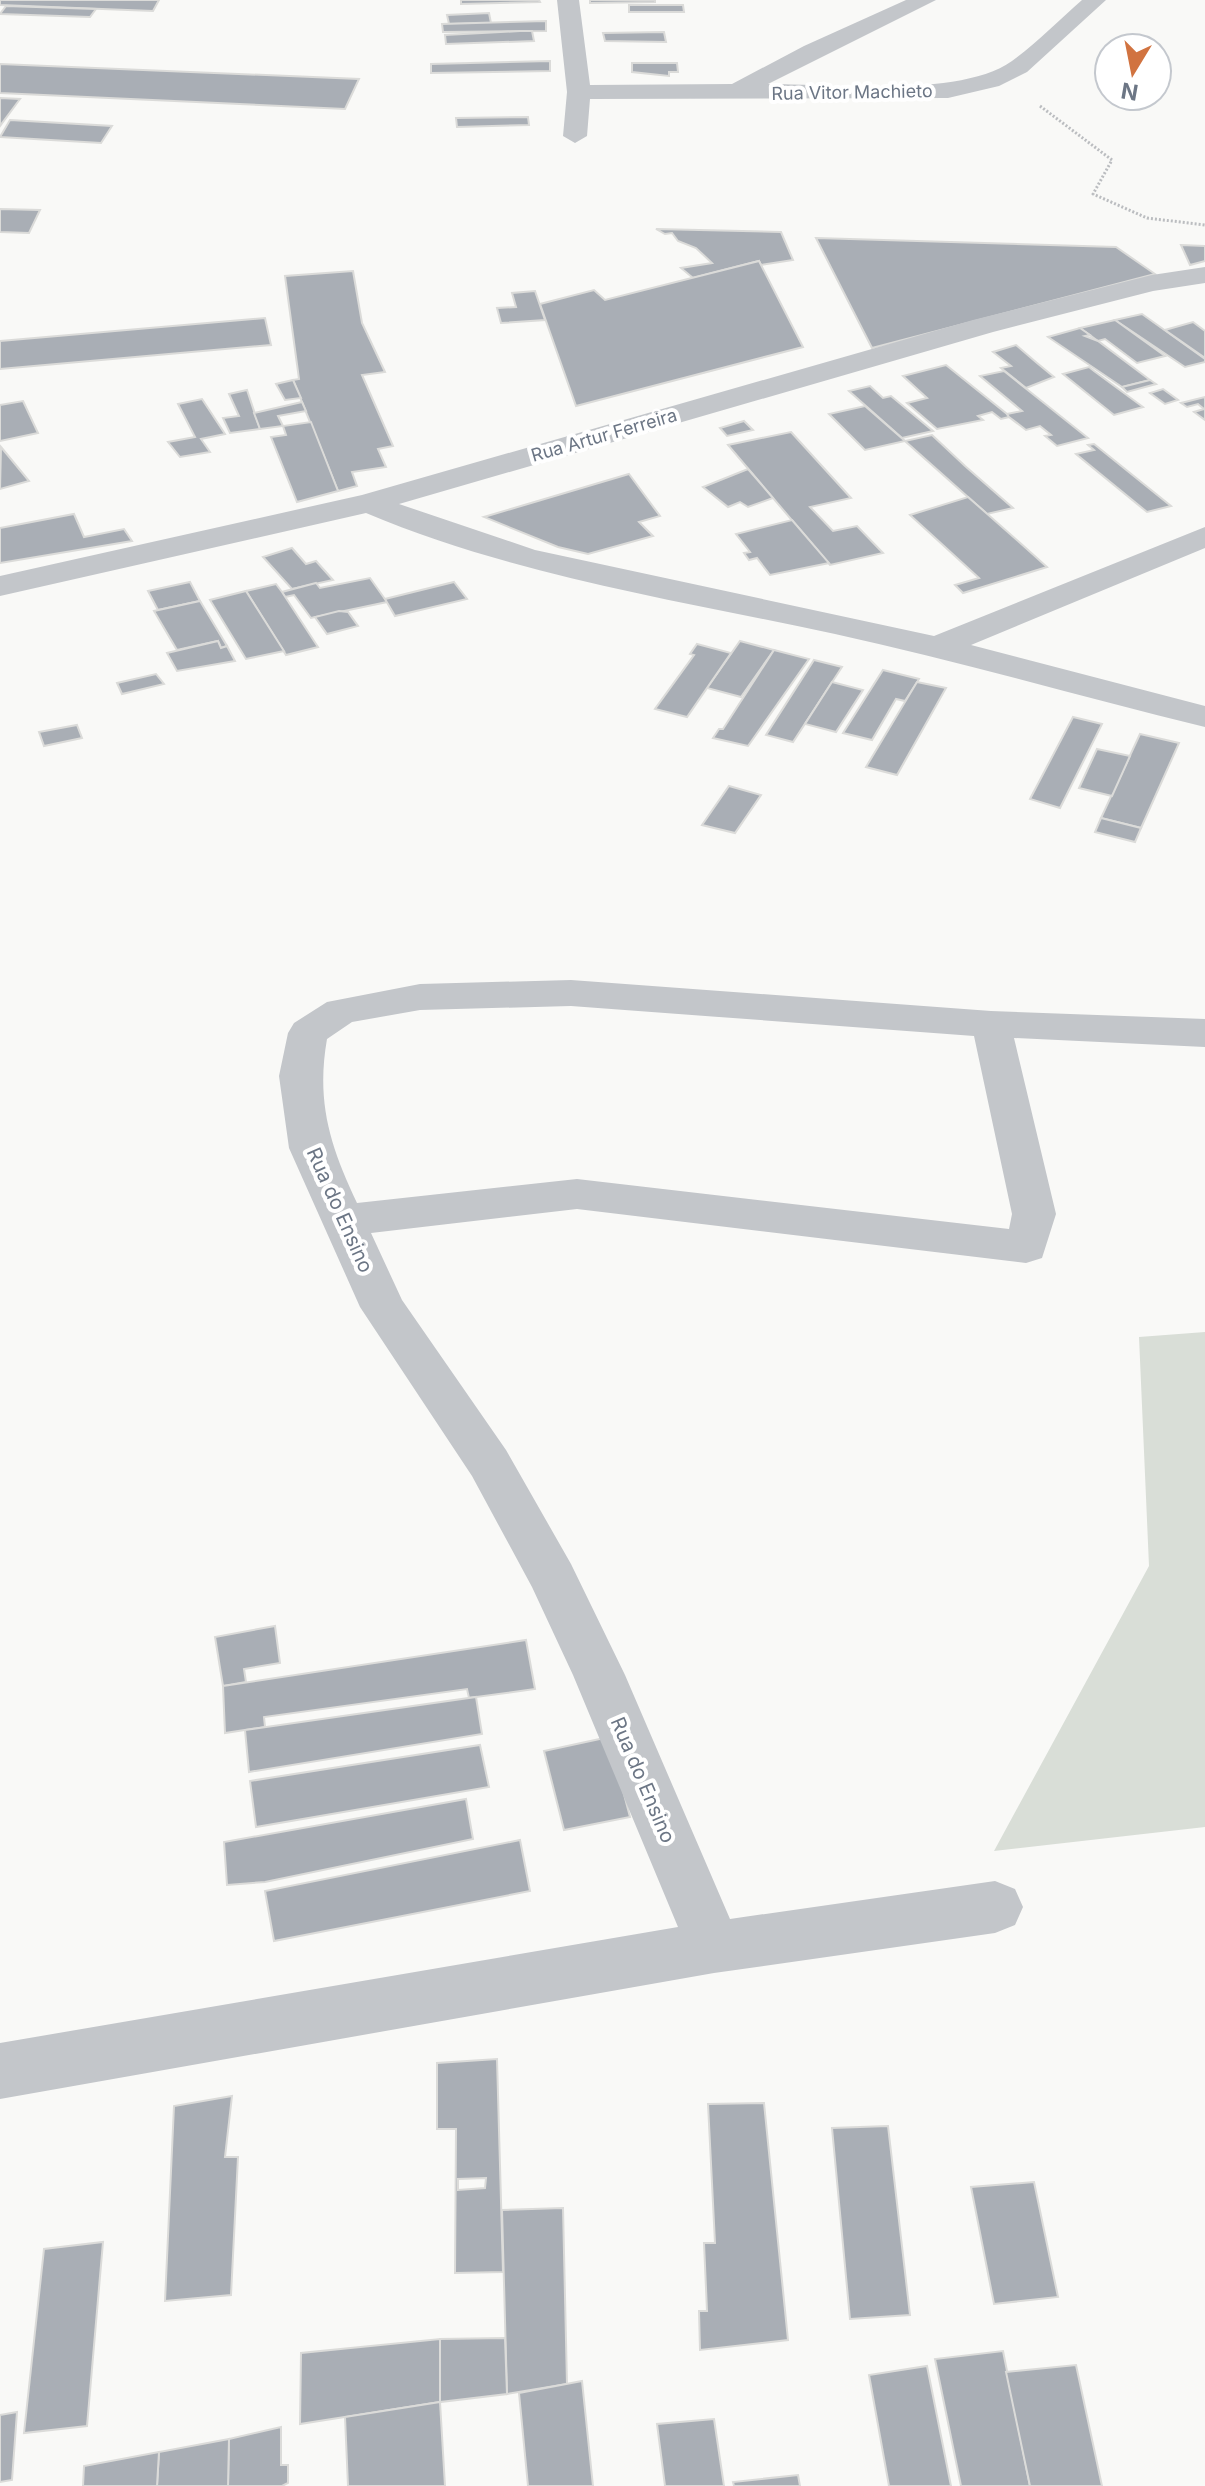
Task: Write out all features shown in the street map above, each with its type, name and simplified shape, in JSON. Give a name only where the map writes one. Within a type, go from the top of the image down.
[{"type":"street","points":[[568,0],[579,92],[575,136]]},
{"type":"street","points":[[736,93],[812,51],[925,0]]},
{"type":"street","name":"Rua Vitor Machieto","points":[[579,92],[948,91],[991,81],[1019,67],[1095,0]]},
{"type":"street","name":"Rua Artur Ferreira","points":[[0,586],[369,503],[983,326],[1152,283],[1205,275]]},
{"type":"street","points":[[369,503],[453,535],[578,570],[940,646],[1205,717]]},
{"type":"street","points":[[940,646],[1202,540]]},
{"type":"street","name":"Rua do Ensino","points":[[714,1947],[599,1675],[553,1579],[489,1463],[383,1307],[310,1148],[300,1076],[308,1033],[341,1011],[420,997],[571,993],[991,1024],[1205,1033]]},
{"type":"street","points":[[343,1220],[577,1194],[1026,1247],[1034,1214],[991,1024]]},
{"type":"street","points":[[0,2071],[714,1947],[995,1907]]},
{"type":"path","points":[[991,81],[1005,98],[1041,106],[1112,160],[1093,194],[1147,218],[1205,225]]},
{"type":"shaded area","points":[[1205,1332],[1205,1827],[994,1851],[1149,1566],[1139,1337]]},
{"type":"building","points":[[0,0],[159,0],[153,11],[0,5]]},
{"type":"building","points":[[461,0],[539,0],[540,2],[461,4]]},
{"type":"building","points":[[590,0],[655,0],[655,2],[590,3]]},
{"type":"building","points":[[629,5],[683,5],[684,12],[629,12]]},
{"type":"building","points":[[6,6],[96,9],[90,17],[0,14]]},
{"type":"building","points":[[489,13],[491,23],[449,24],[447,15]]},
{"type":"building","points":[[546,21],[546,31],[443,32],[442,24]]},
{"type":"building","points":[[532,31],[534,41],[446,44],[445,35]]},
{"type":"building","points":[[664,32],[666,42],[605,41],[603,33]]},
{"type":"building","points":[[550,61],[550,71],[431,73],[431,64]]},
{"type":"building","points":[[632,63],[677,63],[678,72],[669,72],[669,76],[632,72]]},
{"type":"building","points":[[0,64],[359,79],[345,109],[0,93]]},
{"type":"building","points":[[0,98],[20,99],[0,126]]},
{"type":"building","points":[[528,117],[529,125],[457,127],[456,118]]},
{"type":"building","points":[[10,120],[112,126],[101,143],[0,137]]},
{"type":"building","points":[[0,209],[40,210],[29,233],[0,232]]},
{"type":"building","points":[[656,229],[781,232],[793,260],[761,265],[759,261],[693,278],[681,268],[712,263],[696,248],[678,241],[672,233],[665,234]]},
{"type":"building","points":[[816,238],[1116,247],[1155,274],[872,348]]},
{"type":"building","points":[[1181,245],[1205,246],[1205,261],[1190,265]]},
{"type":"building","points":[[759,261],[803,347],[576,406],[540,304],[594,290],[605,300]]},
{"type":"building","points":[[353,271],[362,323],[385,372],[362,375],[393,446],[378,449],[386,467],[352,472],[357,486],[338,491],[293,380],[299,379],[285,276]]},
{"type":"building","points":[[535,291],[545,320],[501,323],[497,308],[516,307],[512,293]]},
{"type":"building","points":[[1142,314],[1205,362],[1185,367],[1115,320]]},
{"type":"building","points":[[265,318],[271,345],[0,369],[0,341]]},
{"type":"building","points":[[1115,320],[1165,356],[1137,363],[1105,339],[1098,341],[1080,328]]},
{"type":"building","points":[[1193,322],[1205,331],[1205,358],[1165,330]]},
{"type":"building","points":[[1080,328],[1090,335],[1085,336],[1098,341],[1150,380],[1122,387],[1048,337]]},
{"type":"building","points":[[1016,345],[1054,377],[1026,388],[1001,368],[1011,366],[993,352]]},
{"type":"building","points":[[946,365],[1009,417],[1001,419],[992,412],[978,416],[983,420],[937,429],[907,403],[927,398],[903,376]]},
{"type":"building","points":[[1089,367],[1143,407],[1114,415],[1063,374]]},
{"type":"building","points":[[1004,371],[1088,438],[1057,446],[1045,436],[1051,435],[1040,426],[1026,430],[1009,417],[1007,414],[1022,411],[980,376]]},
{"type":"building","points":[[293,380],[301,398],[285,400],[276,384]]},
{"type":"building","points":[[1150,380],[1156,384],[1127,392],[1122,387]]},
{"type":"building","points":[[870,386],[883,398],[891,396],[933,431],[902,438],[849,391]]},
{"type":"building","points":[[1163,389],[1178,400],[1165,404],[1150,393]]},
{"type":"building","points":[[247,390],[260,429],[230,433],[223,418],[239,416],[229,394]]},
{"type":"building","points":[[1205,397],[1205,420],[1194,412],[1204,409],[1198,404],[1187,407],[1181,403]]},
{"type":"building","points":[[202,399],[225,434],[201,439],[210,452],[180,457],[168,442],[195,437],[178,404]]},
{"type":"building","points":[[23,401],[38,433],[0,441],[0,405]]},
{"type":"building","points":[[302,402],[306,411],[278,416],[283,426],[260,429],[254,413]]},
{"type":"building","points":[[865,406],[905,441],[865,450],[829,414]]},
{"type":"building","points":[[744,421],[753,430],[727,436],[720,428]]},
{"type":"building","points":[[311,422],[338,491],[297,502],[271,437],[286,435],[283,426]]},
{"type":"building","points":[[791,432],[851,498],[810,507],[833,531],[857,526],[883,553],[830,565],[728,445]]},
{"type":"building","points":[[932,435],[1013,508],[987,514],[905,441]]},
{"type":"building","points":[[1094,444],[1171,506],[1147,512],[1076,454],[1094,450],[1088,445]]},
{"type":"building","points":[[1,447],[29,481],[0,489]]},
{"type":"building","points":[[748,469],[773,498],[748,507],[740,502],[728,507],[703,487]]},
{"type":"building","points":[[629,474],[660,516],[639,522],[653,536],[588,554],[558,547],[484,517]]},
{"type":"building","points":[[968,497],[1047,567],[963,593],[955,585],[979,578],[910,515]]},
{"type":"building","points":[[74,514],[84,537],[124,529],[132,541],[0,563],[0,528]]},
{"type":"building","points":[[792,520],[829,563],[770,575],[757,558],[749,560],[744,553],[750,552],[736,534]]},
{"type":"building","points":[[292,548],[306,564],[316,561],[333,580],[292,589],[263,557]]},
{"type":"building","points":[[370,578],[387,602],[311,618],[294,595],[285,597],[282,592],[316,583],[320,588]]},
{"type":"building","points":[[190,582],[200,601],[158,610],[148,591]]},
{"type":"building","points":[[454,582],[467,599],[395,616],[385,599]]},
{"type":"building","points":[[276,584],[318,647],[286,655],[246,591]]},
{"type":"building","points":[[246,591],[284,651],[246,659],[210,600]]},
{"type":"building","points":[[200,601],[227,646],[221,648],[218,641],[177,650],[154,611]]},
{"type":"building","points":[[348,612],[358,626],[327,634],[315,617]]},
{"type":"building","points":[[218,641],[221,648],[227,646],[235,661],[177,671],[167,653]]},
{"type":"building","points":[[740,641],[774,650],[741,697],[707,688]]},
{"type":"building","points":[[697,644],[731,653],[687,717],[655,709],[694,655],[690,654]]},
{"type":"building","points":[[774,650],[809,659],[748,746],[713,738],[719,729],[723,729]]},
{"type":"building","points":[[814,660],[842,667],[793,742],[766,735]]},
{"type":"building","points":[[883,670],[919,679],[905,701],[896,699],[872,740],[843,733]]},
{"type":"building","points":[[156,674],[164,684],[122,694],[117,683]]},
{"type":"building","points":[[832,682],[863,690],[836,732],[805,724]]},
{"type":"building","points":[[917,682],[946,688],[897,775],[866,767]]},
{"type":"building","points":[[1073,717],[1102,724],[1060,808],[1030,799]]},
{"type":"building","points":[[77,725],[82,738],[44,746],[39,732]]},
{"type":"building","points":[[1140,734],[1179,743],[1141,828],[1101,818]]},
{"type":"building","points":[[1097,749],[1130,756],[1112,796],[1079,788]]},
{"type":"building","points":[[729,786],[761,795],[735,833],[702,825]]},
{"type":"building","points":[[1101,818],[1141,828],[1135,842],[1095,832]]},
{"type":"building","points":[[275,1626],[280,1663],[244,1669],[246,1682],[223,1686],[215,1637]]},
{"type":"building","points":[[526,1640],[535,1689],[469,1698],[467,1689],[264,1717],[265,1727],[225,1733],[223,1686]]},
{"type":"building","points":[[476,1697],[482,1734],[249,1772],[245,1730]]},
{"type":"building","points":[[609,1737],[630,1817],[564,1830],[544,1751]]},
{"type":"building","points":[[480,1745],[489,1787],[256,1827],[250,1781]]},
{"type":"building","points":[[466,1799],[473,1839],[265,1882],[227,1885],[224,1842]]},
{"type":"building","points":[[520,1840],[530,1891],[274,1941],[265,1891]]},
{"type":"building","points":[[497,2059],[503,2272],[455,2273],[456,2129],[437,2129],[437,2063]],"holes":[[[486,2178],[485,2188],[458,2190],[458,2179]]]},
{"type":"building","points":[[232,2096],[225,2157],[238,2157],[231,2295],[165,2301],[174,2106]]},
{"type":"building","points":[[764,2103],[788,2340],[700,2350],[699,2311],[707,2311],[704,2243],[715,2243],[708,2104]]},
{"type":"building","points":[[888,2126],[910,2315],[850,2319],[832,2128]]},
{"type":"building","points":[[1034,2182],[1058,2297],[994,2304],[971,2187]]},
{"type":"building","points":[[563,2208],[567,2384],[507,2394],[502,2210]]},
{"type":"building","points":[[103,2242],[87,2426],[24,2433],[44,2249]]},
{"type":"building","points":[[505,2338],[507,2394],[440,2402],[440,2339]]},
{"type":"building","points":[[440,2339],[440,2402],[300,2424],[301,2353]]},
{"type":"building","points":[[1003,2351],[1030,2486],[961,2486],[935,2359]]},
{"type":"building","points":[[1076,2365],[1102,2486],[1030,2486],[1006,2372]]},
{"type":"building","points":[[927,2366],[951,2486],[889,2486],[869,2375]]},
{"type":"building","points":[[582,2381],[593,2486],[528,2486],[519,2393]]},
{"type":"building","points":[[440,2402],[445,2486],[348,2486],[345,2417]]},
{"type":"building","points":[[17,2412],[12,2480],[0,2482],[0,2415]]},
{"type":"building","points":[[714,2419],[724,2486],[665,2486],[657,2424]]},
{"type":"building","points":[[281,2427],[281,2465],[288,2465],[288,2483],[282,2486],[228,2486],[229,2439]]},
{"type":"building","points":[[229,2439],[228,2486],[157,2486],[159,2452]]},
{"type":"building","points":[[159,2452],[157,2486],[83,2486],[84,2466]]},
{"type":"building","points":[[798,2475],[800,2486],[734,2486],[733,2482]]}]
